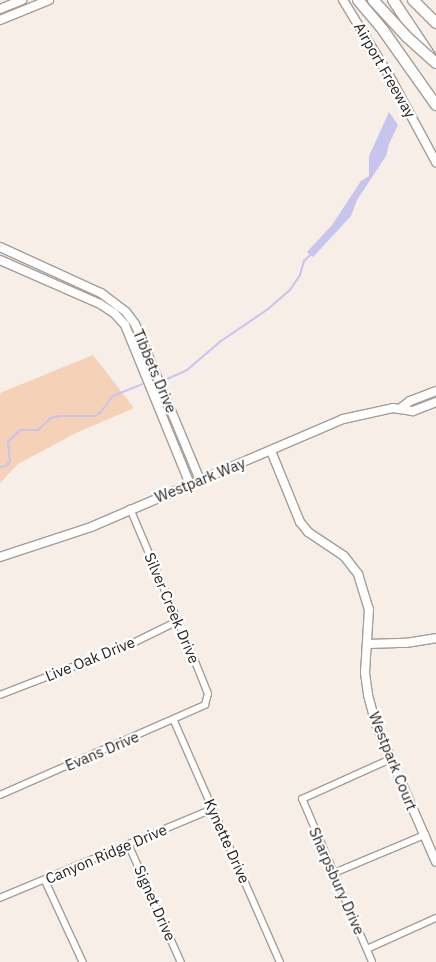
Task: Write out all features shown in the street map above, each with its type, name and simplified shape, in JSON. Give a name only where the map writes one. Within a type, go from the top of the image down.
[{"type":"highway","points":[[358,0],[383,30],[436,105]]},
{"type":"highway","points":[[374,0],[407,37],[436,64]]},
{"type":"highway","points":[[393,0],[436,64]]},
{"type":"highway","points":[[414,0],[436,23]]},
{"type":"highway","points":[[420,0],[436,23]]},
{"type":"street","points":[[0,9],[22,0]]},
{"type":"street","points":[[1,18],[49,0]]},
{"type":"street","name":"Airport Freeway","points":[[343,0],[426,140],[436,162]]},
{"type":"street","name":"Tibbets Drive","points":[[0,247],[91,288],[114,301],[126,312],[142,338],[200,480]]},
{"type":"street","points":[[4,262],[12,253]]},
{"type":"street","name":"Tibbets Drive","points":[[4,262],[87,298],[114,312],[126,325],[190,484]]},
{"type":"street","points":[[87,298],[91,288]]},
{"type":"street","points":[[134,342],[142,338]]},
{"type":"street","name":"Westpark Way","points":[[401,408],[410,401],[436,391]]},
{"type":"street","name":"Westpark Way","points":[[0,557],[64,538],[344,419],[369,412],[401,408],[413,411],[436,402]]},
{"type":"street","name":"Westpark Court","points":[[271,451],[300,522],[308,532],[344,556],[358,574],[369,609],[366,673],[368,694],[376,724],[436,862]]},
{"type":"street","name":"Silver Creek Drive","points":[[130,509],[208,694],[208,698],[203,706]]},
{"type":"street","name":"Live Oak Drive","points":[[0,695],[129,645],[178,621]]},
{"type":"street","points":[[368,644],[406,644],[436,638]]},
{"type":"street","name":"Evans Drive","points":[[0,795],[203,706]]},
{"type":"street","name":"Kynette Drive","points":[[174,720],[280,962]]},
{"type":"street","name":"Sharpsbury Drive","points":[[372,962],[302,799],[391,759]]},
{"type":"street","name":"Canyon Ridge Drive","points":[[0,898],[213,809]]},
{"type":"street","points":[[334,873],[424,835]]},
{"type":"street","name":"Signet Drive","points":[[129,845],[181,962]]},
{"type":"street","points":[[45,880],[83,962]]},
{"type":"street","points":[[367,950],[436,918]]},
{"type":"shaded area","points":[[93,355],[134,408],[74,434],[18,464],[0,483],[0,393]]},
{"type":"water","points":[[389,112],[398,125],[389,144],[386,156],[357,200],[351,216],[313,257],[307,252],[332,225],[361,181],[369,176],[369,156]]},
{"type":"waterway","points":[[167,379],[187,370],[221,341],[268,309],[290,290],[300,275],[304,261],[311,254]]},
{"type":"waterway","points":[[0,467],[6,466],[10,461],[8,442],[20,430],[38,430],[51,418],[60,416],[95,416],[100,413],[113,396],[142,384]]}]
